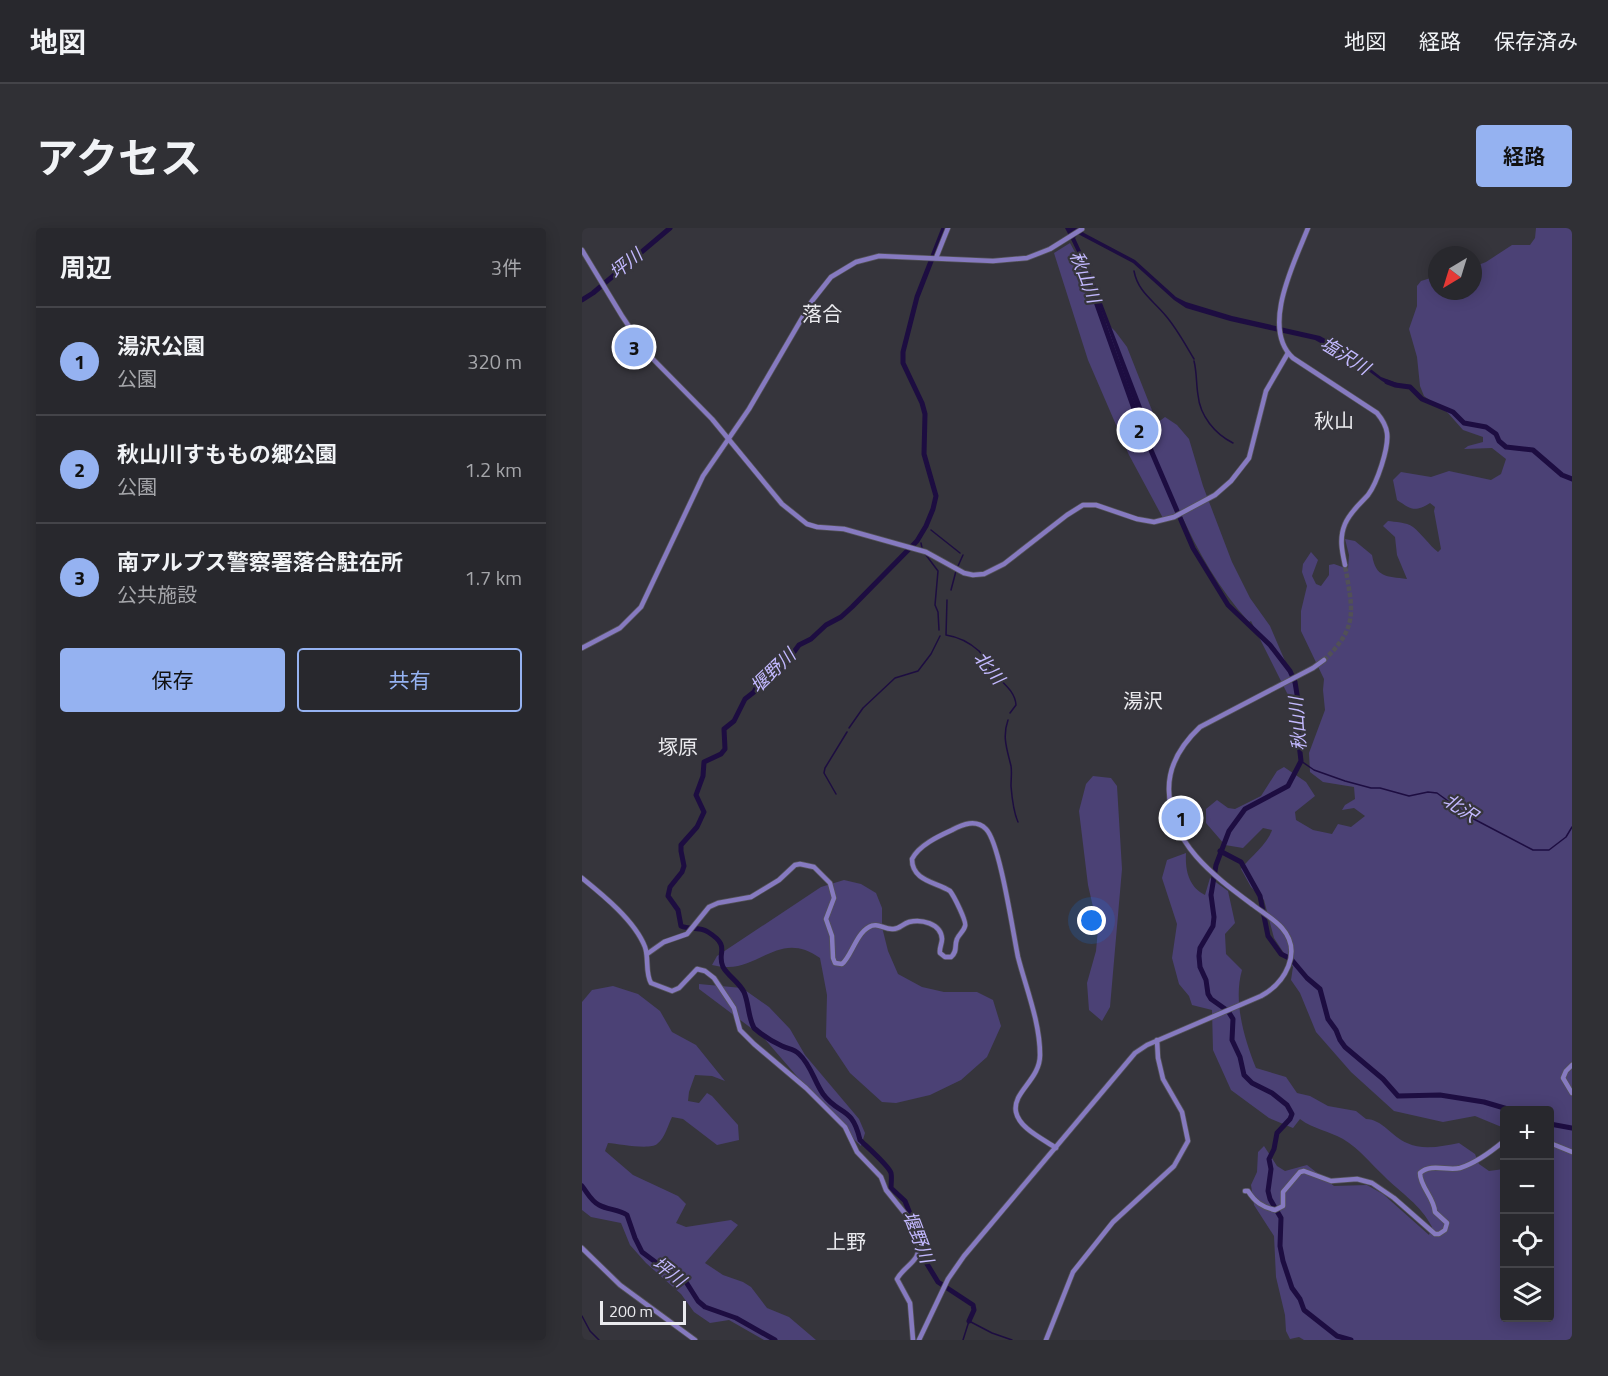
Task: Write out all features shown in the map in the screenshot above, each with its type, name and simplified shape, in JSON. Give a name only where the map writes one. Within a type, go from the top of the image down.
[{"type":"street","points":[[935,258],[948,228]]},
{"type":"street","points":[[1283,361],[1280,302],[1308,228]]},
{"type":"street","points":[[582,648],[620,628],[641,607],[694,492],[711,461],[749,409],[816,295],[831,277],[844,268],[868,258],[888,256],[993,261],[1027,258],[1050,249],[1083,229]]},
{"type":"street","points":[[582,250],[646,352],[729,438],[776,499],[807,524],[844,530],[910,548],[939,558],[964,573],[978,576],[1011,560],[1067,514],[1083,505],[1096,505],[1147,522],[1162,521],[1215,495],[1243,468],[1250,456],[1266,391],[1288,353]]},
{"type":"street","points":[[1282,337],[1288,353],[1370,408],[1381,417],[1387,430],[1386,447],[1373,485],[1350,514],[1344,527],[1341,543],[1345,565]]},
{"type":"street","points":[[1283,361],[1291,359],[1299,362]]},
{"type":"street","points":[[919,1340],[947,1282],[964,1256],[1135,1053],[1157,1040],[1273,989],[1284,977],[1290,963],[1291,952],[1288,936],[1283,929],[1192,853],[1181,837],[1171,810],[1169,787],[1175,760],[1188,739],[1211,720],[1302,674],[1324,660]]},
{"type":"street","points":[[647,954],[664,942],[680,938],[690,931],[709,907],[718,903],[751,897],[779,880],[795,865],[805,864],[814,867],[825,876],[832,888],[833,904],[826,919],[832,936],[832,958],[835,963],[842,964],[846,961],[854,943],[871,926],[877,925],[893,930],[913,922],[930,923],[936,927],[942,939],[940,953],[945,957],[951,957],[956,951],[958,937],[966,924],[965,917],[957,907],[950,891],[923,879],[915,870],[912,859],[925,846],[956,828],[970,823],[983,826],[992,837],[1039,1045],[1038,1069],[1018,1098],[1016,1111],[1020,1121],[1026,1127],[1056,1148]]},
{"type":"street","points":[[582,878],[621,914],[639,936],[647,954],[649,979],[655,985],[672,992],[697,969],[705,971],[714,978],[734,1008],[740,1030],[806,1088],[845,1127],[857,1152],[881,1177],[886,1190],[907,1216],[919,1244],[917,1258],[902,1271],[897,1279],[910,1303],[914,1340]]},
{"type":"street","points":[[1046,1340],[1073,1272],[1113,1222],[1174,1166],[1188,1141],[1182,1112],[1163,1079],[1157,1040]]},
{"type":"street","points":[[1572,1065],[1563,1078],[1572,1093]]},
{"type":"street","points":[[1245,1191],[1248,1191],[1252,1200],[1259,1205],[1275,1210],[1284,1204],[1283,1192],[1304,1170],[1331,1181],[1364,1180],[1381,1188],[1435,1234],[1439,1234],[1445,1230],[1447,1223],[1435,1212],[1435,1206],[1420,1181],[1420,1173],[1432,1167],[1463,1167],[1500,1144]]},
{"type":"street","points":[[1554,1145],[1572,1152]]},
{"type":"street","points":[[582,1248],[620,1286],[695,1340]]},
{"type":"shaded area","points":[[1536,228],[1572,228],[1572,1340],[1304,1340],[1299,1337],[1290,1339],[1286,1331],[1285,1315],[1276,1277],[1274,1236],[1254,1205],[1251,1185],[1257,1172],[1258,1152],[1264,1146],[1277,1166],[1285,1171],[1307,1165],[1334,1186],[1367,1185],[1383,1194],[1429,1235],[1432,1227],[1416,1206],[1349,1143],[1300,1119],[1293,1128],[1269,1118],[1231,1090],[1213,1050],[1212,1010],[1192,1005],[1189,996],[1179,984],[1172,958],[1177,924],[1162,878],[1167,860],[1186,853],[1189,878],[1195,888],[1205,895],[1210,878],[1228,891],[1235,923],[1225,934],[1226,954],[1242,970],[1239,1007],[1247,1044],[1256,1068],[1286,1077],[1297,1093],[1310,1096],[1328,1106],[1356,1111],[1366,1119],[1382,1125],[1407,1143],[1426,1147],[1459,1143],[1475,1154],[1479,1164],[1489,1171],[1500,1170],[1500,1322],[1554,1322],[1554,1106],[1500,1106],[1500,1126],[1475,1116],[1443,1122],[1394,1111],[1351,1072],[1316,1032],[1300,993],[1291,980],[1293,967],[1274,938],[1264,900],[1251,887],[1241,869],[1263,846],[1272,830],[1263,828],[1243,848],[1225,845],[1206,823],[1206,809],[1217,800],[1228,808],[1235,809],[1261,796],[1277,771],[1284,767],[1306,782],[1315,796],[1295,812],[1296,820],[1313,830],[1332,834],[1338,824],[1351,827],[1365,816],[1354,808],[1342,810],[1345,805],[1355,799],[1354,787],[1323,782],[1310,772],[1309,753],[1325,710],[1324,679],[1301,631],[1301,611],[1307,586],[1302,572],[1303,564],[1311,552],[1318,560],[1312,576],[1316,584],[1321,586],[1329,575],[1329,565],[1334,564],[1348,569],[1349,555],[1345,539],[1355,541],[1372,555],[1379,572],[1407,579],[1397,555],[1395,537],[1383,526],[1388,521],[1410,525],[1438,552],[1441,549],[1435,507],[1430,503],[1416,509],[1409,508],[1397,500],[1393,480],[1401,472],[1431,477],[1449,471],[1491,480],[1501,474],[1506,459],[1492,448],[1464,449],[1483,442],[1483,437],[1463,430],[1448,413],[1424,396],[1409,329],[1417,306],[1417,286],[1421,281],[1428,279],[1428,300],[1482,300],[1482,264],[1512,245],[1530,245],[1535,238]]},
{"type":"shaded area","points":[[1070,243],[1082,265],[1099,316],[1115,331],[1127,347],[1157,423],[1165,417],[1177,425],[1189,439],[1203,486],[1232,562],[1250,598],[1270,626],[1288,668],[1296,694],[1290,699],[1251,621],[1249,622],[1238,609],[1219,583],[1202,556],[1180,512],[1164,520],[1129,455],[1088,360],[1054,253]]},
{"type":"shaded area","points":[[1093,776],[1111,778],[1117,786],[1122,869],[1110,1007],[1102,1021],[1089,1010],[1087,983],[1096,951],[1098,929],[1088,885],[1079,811],[1086,784]]},
{"type":"shaded area","points":[[1170,798],[1177,799],[1178,808],[1175,808],[1175,814],[1183,815],[1190,820],[1194,814],[1195,816],[1185,838],[1180,832]]},
{"type":"shaded area","points":[[844,880],[861,884],[876,893],[882,908],[882,927],[888,951],[898,974],[922,987],[944,992],[977,992],[993,1000],[1001,1026],[987,1057],[961,1080],[930,1095],[896,1103],[882,1102],[850,1073],[826,1037],[827,995],[820,958],[806,950],[794,948],[772,952],[739,966],[712,965],[717,956],[821,887]]},
{"type":"shaded area","points":[[699,984],[742,988],[769,1007],[790,1029],[805,1055],[859,1119],[865,1133],[861,1146],[839,1125],[763,1037],[699,989]]},
{"type":"shaded area","points":[[613,986],[638,994],[660,1011],[672,1032],[696,1045],[725,1081],[712,1076],[695,1075],[688,1101],[699,1103],[707,1093],[712,1096],[738,1125],[739,1140],[717,1145],[683,1119],[672,1117],[657,1144],[641,1147],[608,1143],[605,1151],[633,1175],[678,1196],[686,1204],[676,1223],[686,1227],[731,1220],[738,1225],[705,1263],[723,1275],[751,1287],[767,1308],[789,1317],[816,1340],[764,1340],[729,1320],[710,1323],[694,1312],[681,1294],[646,1263],[630,1245],[621,1223],[591,1217],[582,1210],[582,1002],[592,990]]},
{"type":"water","points":[[1065,228],[1079,228],[1084,233],[1135,260],[1176,297],[1186,302],[1232,316],[1320,336],[1350,353],[1381,377],[1397,383],[1389,385],[1359,364],[1315,340],[1230,321],[1186,308],[1133,263],[1078,234],[1075,238],[1145,415],[1139,416],[1087,274]]},
{"type":"waterway","name":"坪川","points":[[582,300],[670,228]]},
{"type":"waterway","name":"堰野川","points":[[944,228],[917,297],[903,352],[903,363],[925,414],[924,454],[936,496],[926,526],[917,541],[852,607],[841,617],[826,625],[811,639],[799,645],[783,667],[760,681],[754,692],[745,699],[734,721],[724,729],[725,749],[721,754],[704,762],[703,776],[696,795],[704,812],[697,827],[681,845],[684,866],[670,887],[668,896],[678,910],[681,926],[705,930],[719,942],[722,949],[723,967],[744,992],[754,1028],[771,1040],[799,1054],[807,1063],[823,1094],[834,1106],[849,1116],[857,1129],[860,1140],[889,1170],[891,1188],[905,1201],[918,1234],[924,1242],[924,1259],[938,1282],[973,1305],[974,1310],[969,1321]]},
{"type":"waterway","name":"秋山川","points":[[1084,268],[1138,420],[1193,548],[1228,605],[1270,645],[1290,671],[1295,682],[1300,713],[1298,735],[1301,761],[1288,786],[1245,809],[1229,831],[1216,865],[1211,895],[1213,926],[1200,948],[1199,956],[1208,994],[1211,999],[1228,1011],[1233,1019],[1232,1040],[1240,1057],[1244,1075],[1252,1083],[1272,1093],[1287,1105],[1292,1114],[1277,1133],[1274,1149],[1269,1159],[1271,1169],[1268,1191],[1281,1218],[1280,1246],[1292,1288],[1304,1310],[1337,1336],[1351,1340]]},
{"type":"waterway","points":[[1134,271],[1142,290],[1170,321],[1194,359]]},
{"type":"waterway","points":[[1194,361],[1199,403],[1205,417],[1220,435],[1233,443]]},
{"type":"waterway","name":"塩沢川","points":[[1387,382],[1410,387],[1422,399],[1453,412],[1464,423],[1486,427],[1496,434],[1499,441],[1506,447],[1533,450],[1562,475],[1572,479]]},
{"type":"waterway","name":"北川","points":[[931,530],[960,553]]},
{"type":"waterway","points":[[921,543],[922,548]]},
{"type":"waterway","points":[[926,555],[938,571],[935,605],[938,612],[939,630]]},
{"type":"waterway","name":"北川","points":[[958,566],[963,555]]},
{"type":"waterway","name":"北川","points":[[951,590],[956,571]]},
{"type":"waterway","name":"北川","points":[[947,600],[946,635],[964,640],[981,653],[992,672],[1015,699],[1016,705],[1010,713]]},
{"type":"waterway","points":[[849,728],[863,708],[895,678],[918,671],[931,654],[940,636]]},
{"type":"waterway","name":"北川","points":[[1008,720],[1005,732],[1006,743],[1011,768],[1013,804],[1018,822]]},
{"type":"waterway","points":[[836,794],[824,773],[847,732]]},
{"type":"waterway","name":"北沢","points":[[1301,761],[1314,770],[1371,788],[1380,788],[1409,796],[1428,792],[1437,793],[1470,817],[1533,850],[1549,850],[1566,837],[1572,827]]},
{"type":"waterway","name":"秋山川","points":[[1220,851],[1241,862],[1260,896],[1268,936],[1281,954],[1291,959],[1320,989],[1328,1019],[1345,1047],[1383,1079],[1398,1096],[1440,1095],[1500,1107]]},
{"type":"waterway","name":"秋山川","points":[[1554,1125],[1572,1128]]},
{"type":"waterway","name":"坪川","points":[[582,1186],[591,1199],[602,1207],[627,1215],[642,1252],[686,1282],[698,1301],[705,1307],[736,1318],[775,1340]]},
{"type":"waterway","points":[[582,1316],[590,1331],[599,1340]]},
{"type":"waterway","points":[[963,1340],[969,1321],[1012,1340]]},
{"type":"tunnel","points":[[1324,660],[1343,637],[1351,616],[1345,565]]},
{"type":"place","name":"南アルプス警察署落合駐在所","points":[[634,347]]},
{"type":"place","name":"秋山川すももの郷公園","points":[[1139,430]]},
{"type":"place","name":"湯沢公園","points":[[1181,818]]},
{"type":"district","name":"落合","points":[[822,314]]},
{"type":"district","name":"秋山","points":[[1334,421]]},
{"type":"district","name":"湯沢","points":[[1143,701]]},
{"type":"district","name":"塚原","points":[[678,747]]},
{"type":"district","name":"上野","points":[[846,1242]]}]
